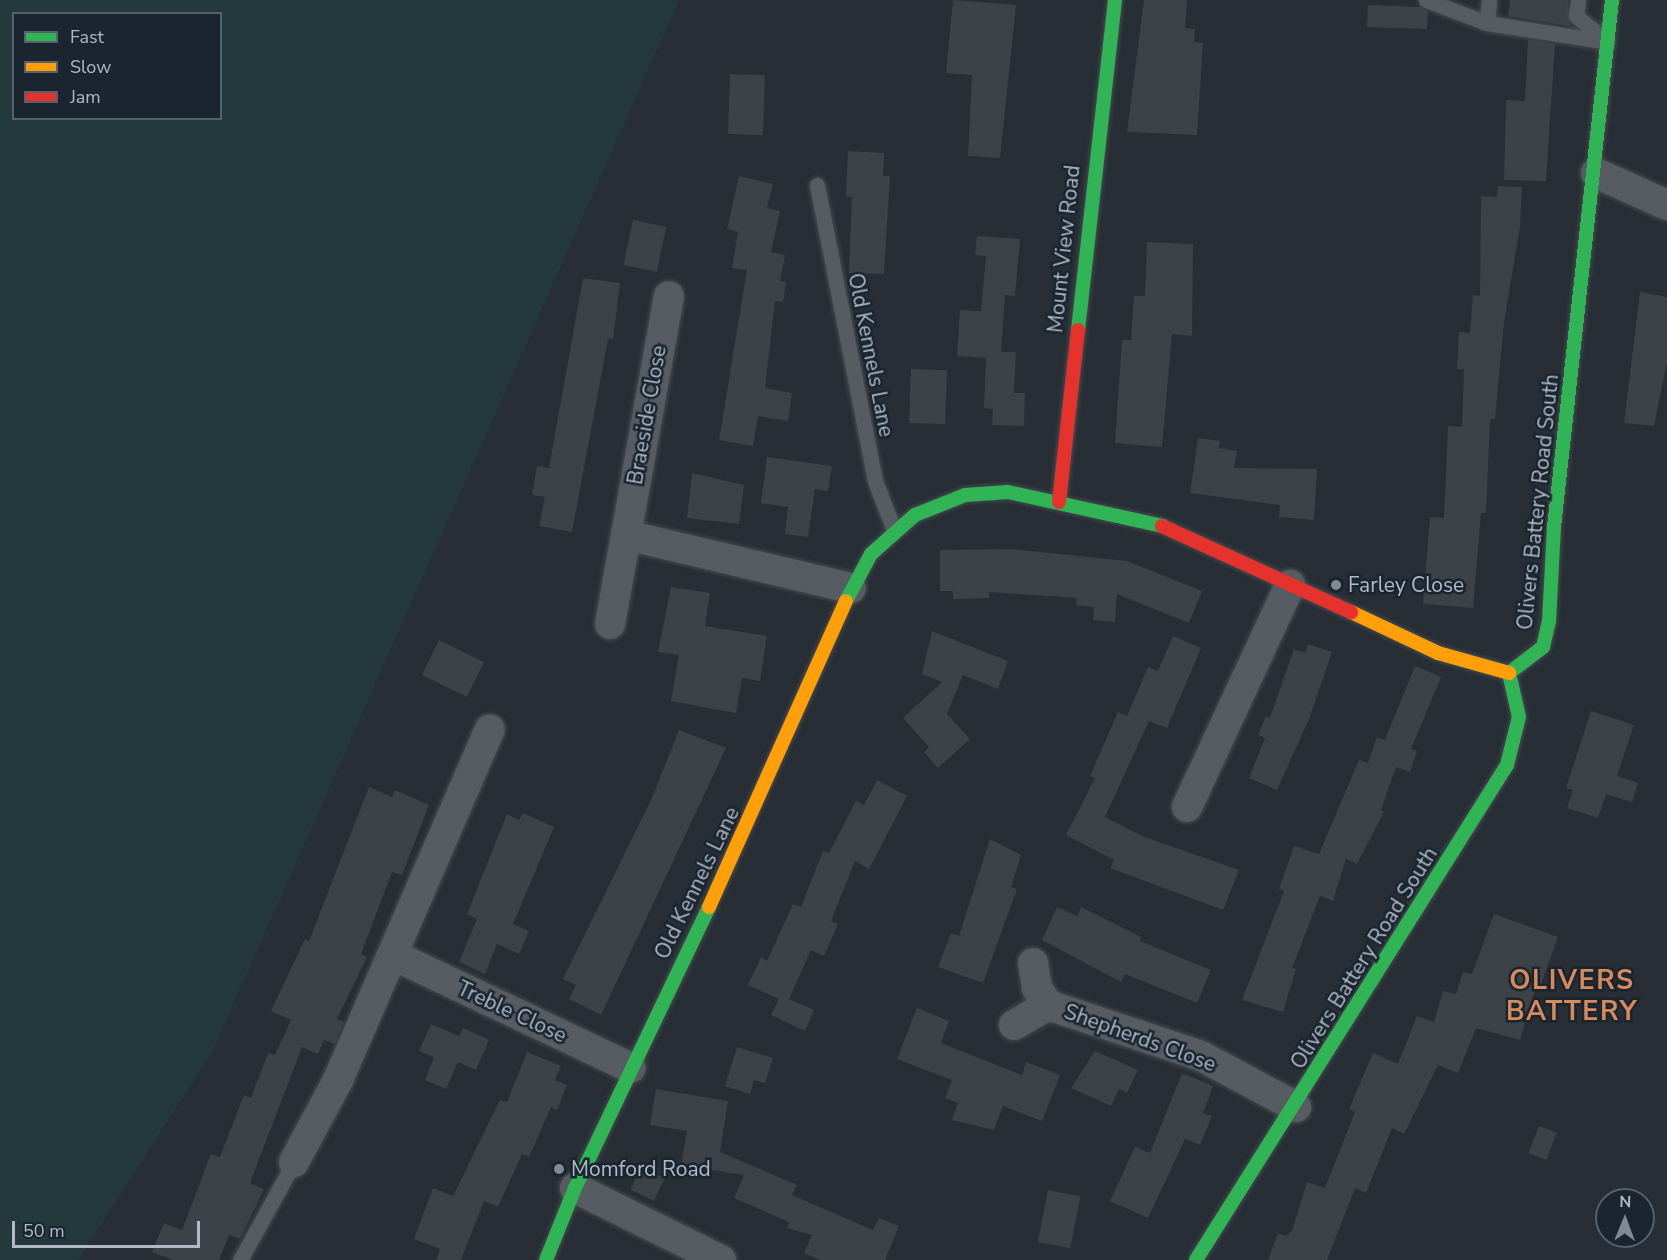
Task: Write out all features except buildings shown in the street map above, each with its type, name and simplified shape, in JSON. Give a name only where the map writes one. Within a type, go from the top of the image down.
[{"type":"street","name":"Mount View Road","points":[[1059,502],[1115,0]]},
{"type":"street","name":"Olivers Battery Road South","points":[[1196,1260],[1296,1107],[1507,765],[1519,717],[1509,673],[1543,647],[1549,622],[1554,527],[1596,173],[1612,0]]},
{"type":"street","points":[[1596,173],[1667,205]]},
{"type":"street","name":"Braeside Close","points":[[610,624],[669,296]]},
{"type":"street","name":"Old Kennels Lane","points":[[546,1260],[631,1068],[769,780],[851,588],[871,554],[894,530],[940,502],[965,495],[1008,492],[1143,519],[1208,543],[1290,585],[1438,653],[1509,673]]},
{"type":"street","points":[[626,535],[851,588]]},
{"type":"street","points":[[1187,807],[1290,585]]},
{"type":"street","points":[[294,1162],[338,1080],[490,729]]},
{"type":"street","name":"Treble Close","points":[[393,955],[631,1068]]},
{"type":"street","name":"Shepherds Close","points":[[1033,963],[1037,988],[1048,1005],[1201,1056],[1296,1107]]},
{"type":"street","name":"Shepherds Close","points":[[1014,1025],[1048,1005]]},
{"type":"street","points":[[576,1188],[721,1260]]},
{"type":"lane","points":[[1426,0],[1487,23],[1608,42]]},
{"type":"lane","points":[[1487,23],[1489,0]]},
{"type":"lane","points":[[1578,0],[1576,16],[1608,42]]},
{"type":"lane","name":"Old Kennels Lane","points":[[817,185],[875,481],[894,530]]},
{"type":"lane","points":[[240,1260],[294,1162]]},
{"type":"green space","points":[[0,0],[679,0],[212,1052],[78,1260],[0,1260]]},
{"type":"traffic: fast","points":[[1078,330],[1115,0]]},
{"type":"traffic: fast","points":[[1509,673],[1543,647],[1549,622],[1554,527],[1612,0]]},
{"type":"traffic: fast","points":[[846,601],[871,554],[915,515],[965,495],[1008,492],[1162,526]]},
{"type":"traffic: fast","points":[[1196,1260],[1507,765],[1519,717],[1509,673]]},
{"type":"traffic: fast","points":[[546,1260],[575,1188],[709,907]]},
{"type":"traffic: slow","points":[[709,907],[846,601]]},
{"type":"traffic: slow","points":[[1351,612],[1438,653],[1509,673]]},
{"type":"traffic: jam","points":[[1059,502],[1078,330]]},
{"type":"traffic: jam","points":[[1162,526],[1351,612]]},
{"type":"place","name":"Farley Close","points":[[1336,585]]},
{"type":"place","name":"Momford Road","points":[[559,1169]]},
{"type":"district","name":"OLIVERS BATTERY","points":[[1572,996]]}]
